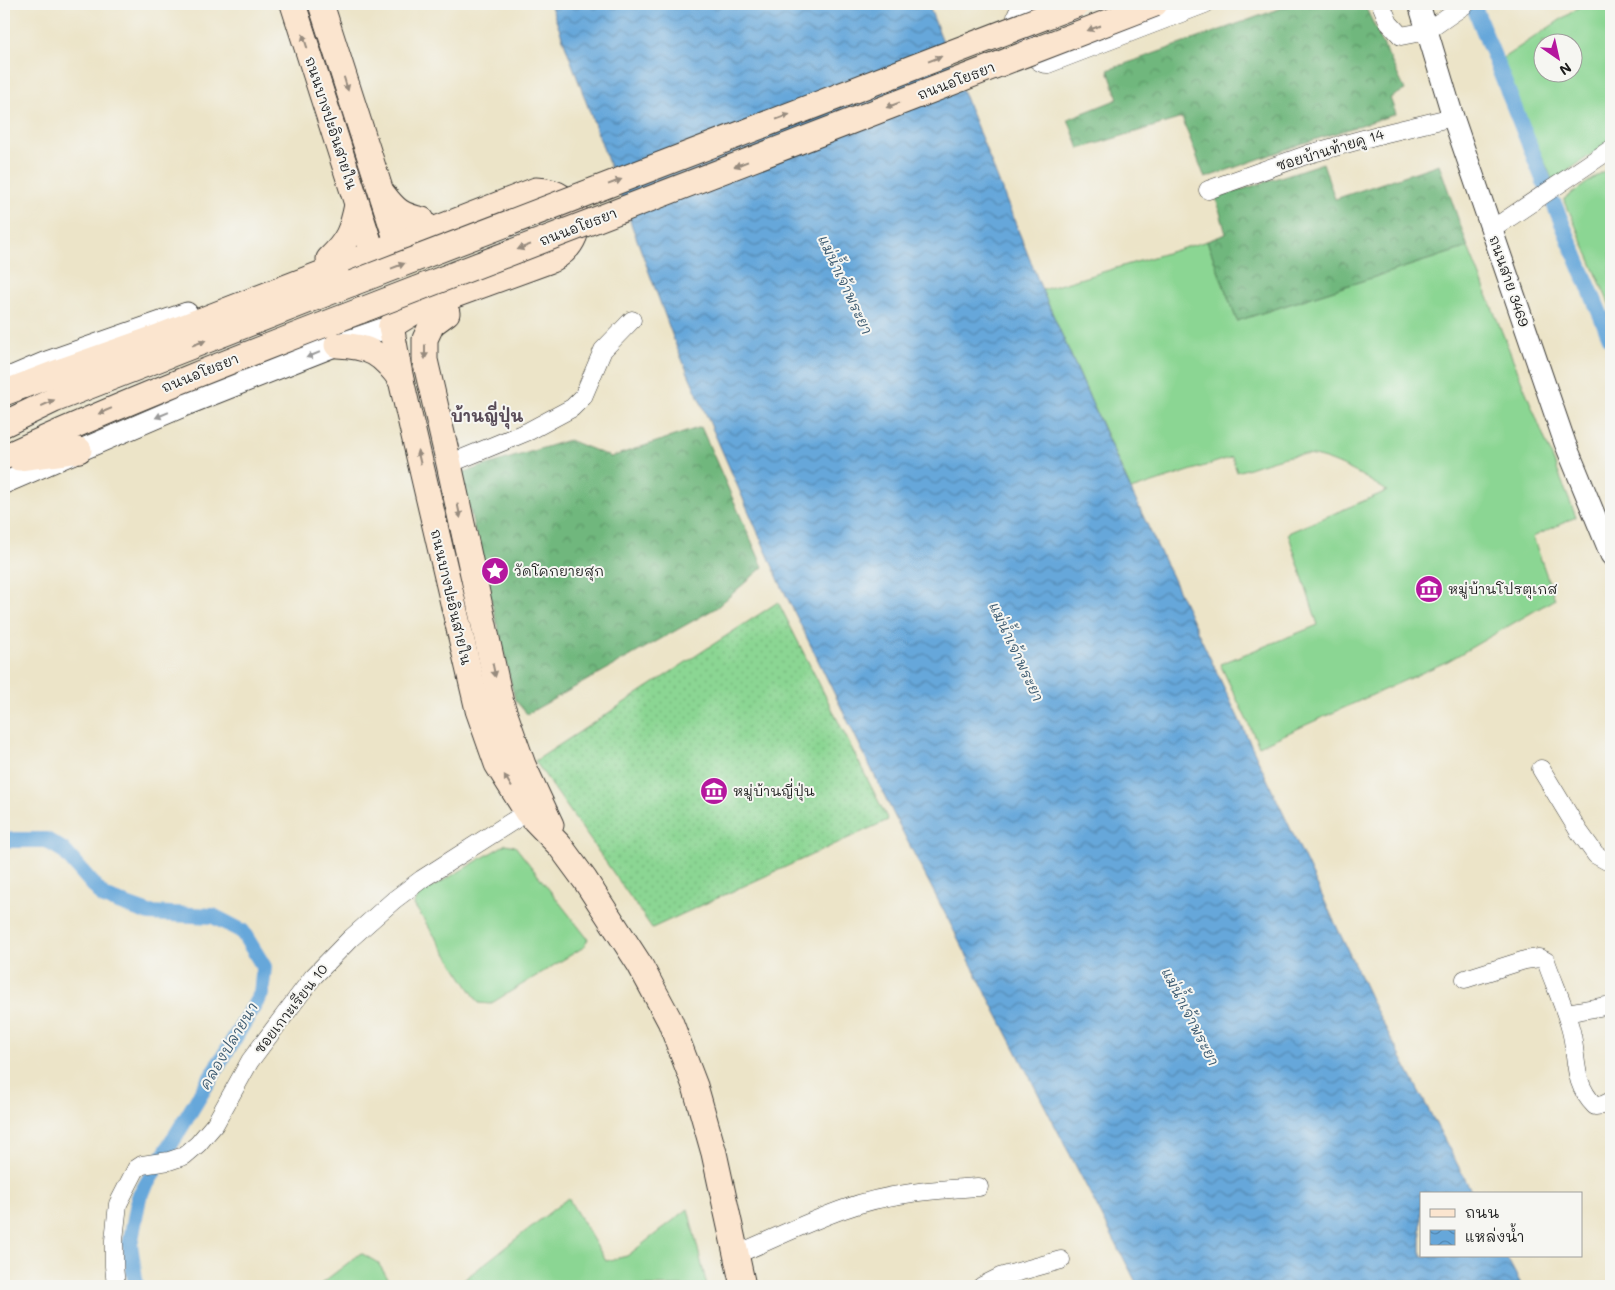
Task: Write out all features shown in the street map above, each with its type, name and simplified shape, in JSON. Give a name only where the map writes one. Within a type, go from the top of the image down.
[{"type":"main road","name":"ถนนบางปะอินสายใน","points":[[293,4],[371,248],[536,190],[548,190],[562,197],[568,202],[574,212],[577,224],[576,235],[570,246],[562,254],[551,260],[422,307],[391,326]]},
{"type":"main road","name":"ถนนบางปะอินสายใน","points":[[321,4],[396,238]]},
{"type":"main road","name":"ถนนอโยธยา","points":[[4,424],[54,400],[353,283],[1078,4]]},
{"type":"main road","name":"ถนนอโยธยา","points":[[4,458],[81,422],[182,379],[1155,4]]},
{"type":"main road","name":"ถนนบางปะอินสายใน","points":[[391,326],[427,320],[556,273],[570,266],[582,254],[589,239],[591,223],[588,207],[579,193],[566,182],[550,176],[534,176],[422,220],[396,238]]},
{"type":"main road","points":[[380,190],[394,209],[405,216],[422,220]]},
{"type":"main road","points":[[329,259],[342,247],[349,234],[357,205]]},
{"type":"main road","points":[[4,393],[150,340],[371,248]]},
{"type":"main road","name":"ถนนบางปะอินสายใน","points":[[447,313],[432,324],[425,339],[425,360],[501,703],[523,764],[560,846]]},
{"type":"main road","name":"ถนนบางปะอินสายใน","points":[[391,326],[401,380],[478,710],[497,764],[527,812],[560,846],[585,880],[640,965],[670,1021],[695,1086],[714,1154],[743,1286]]},
{"type":"main road","points":[[337,345],[369,349],[392,367],[401,380]]},
{"type":"main road","points":[[4,458],[78,450]]},
{"type":"street","points":[[1030,4],[1022,7],[1016,17],[1034,58],[1042,64],[1048,64],[1205,4]]},
{"type":"street","points":[[1381,4],[1389,23],[1401,36],[1427,31],[1466,4]]},
{"type":"street","name":"ถนนสาย 3469","points":[[1419,4],[1453,116],[1565,443],[1611,555]]},
{"type":"street","name":"ซอยบ้านท้ายคู 14","points":[[1208,190],[1309,154],[1453,116]]},
{"type":"street","points":[[1491,230],[1611,149]]},
{"type":"street","points":[[4,380],[329,259],[371,248]]},
{"type":"street","points":[[449,464],[529,431],[572,408],[583,396],[603,350],[632,320]]},
{"type":"street","name":"ถนนอโยธยา","points":[[4,483],[188,404],[337,345],[391,326]]},
{"type":"street","points":[[1541,768],[1578,830],[1596,855],[1611,861]]},
{"type":"street","name":"ซอยเกาะเรียน 10","points":[[116,1286],[114,1240],[118,1204],[136,1169],[142,1165],[169,1161],[184,1156],[198,1144],[214,1124],[250,1061],[313,977],[350,940],[394,900],[422,879],[527,812]]},
{"type":"street","points":[[1465,978],[1525,960],[1539,958],[1546,962],[1572,1032],[1578,1075],[1586,1097],[1595,1106],[1611,1101]]},
{"type":"street","points":[[1566,1013],[1611,1006]]},
{"type":"street","points":[[735,1255],[844,1209],[872,1201],[922,1191],[979,1187]]},
{"type":"street","points":[[982,1286],[1000,1278],[1061,1260]]},
{"type":"green space","points":[[1293,4],[1364,4],[1405,90],[1390,98],[1396,114],[1304,143],[1205,178],[1182,118],[1079,149],[1068,119],[1118,99],[1108,70]]},
{"type":"green space","points":[[1584,4],[1611,4],[1611,141],[1553,181],[1500,60],[1532,39],[1532,82],[1582,82],[1582,32],[1542,32]]},
{"type":"green space","points":[[1323,163],[1335,199],[1439,164],[1468,247],[1237,321],[1207,241],[1226,234],[1216,198]]},
{"type":"green space","points":[[1611,166],[1611,308],[1564,199]]},
{"type":"green space","points":[[1207,241],[1237,321],[1468,247],[1576,517],[1533,537],[1555,599],[1448,661],[1259,746],[1220,664],[1318,625],[1288,533],[1387,491],[1343,466],[1319,457],[1307,455],[1290,456],[1237,472],[1232,457],[1131,490],[1042,290]]},
{"type":"green space","points":[[701,427],[763,567],[716,608],[527,714],[515,700],[461,473],[569,440],[611,457]]},
{"type":"green space","name":"หมู่บ้านญี่ปุ่น","points":[[778,602],[888,820],[652,928],[535,761]]},
{"type":"green space","points":[[506,844],[515,846],[588,939],[584,947],[490,1004],[479,1003],[414,905],[419,895]]},
{"type":"green space","points":[[568,1198],[606,1261],[627,1256],[688,1209],[707,1286],[456,1286]]},
{"type":"green space","points":[[361,1253],[378,1263],[393,1286],[318,1286]]},
{"type":"water","name":"แม่น้ำเจ้าพระยา","points":[[550,4],[928,4],[1042,290],[1121,469],[1375,1008],[1472,1192],[1420,1192],[1420,1258],[1507,1258],[1522,1286],[1138,1286],[895,817],[780,583],[677,348]]},
{"type":"waterway","points":[[1475,9],[1545,184]]},
{"type":"waterway","points":[[1554,204],[1611,340]]},
{"type":"waterway","name":"คลองปลายนา","points":[[4,840],[46,840],[63,850],[104,897],[149,913],[213,916],[242,931],[264,967],[261,994],[163,1157]]},
{"type":"waterway","name":"คลองปลายนา","points":[[136,1286],[130,1245],[139,1197],[156,1168]]},
{"type":"place","name":"วัดโคกยายสุก","points":[[495,571]]},
{"type":"place","name":"หมู่บ้านโปรตุเกส","points":[[1429,589]]},
{"type":"place","name":"หมู่บ้านญี่ปุ่น","points":[[714,791]]},
{"type":"district","name":"บ้านญี่ปุ่น","points":[[487,416]]}]
